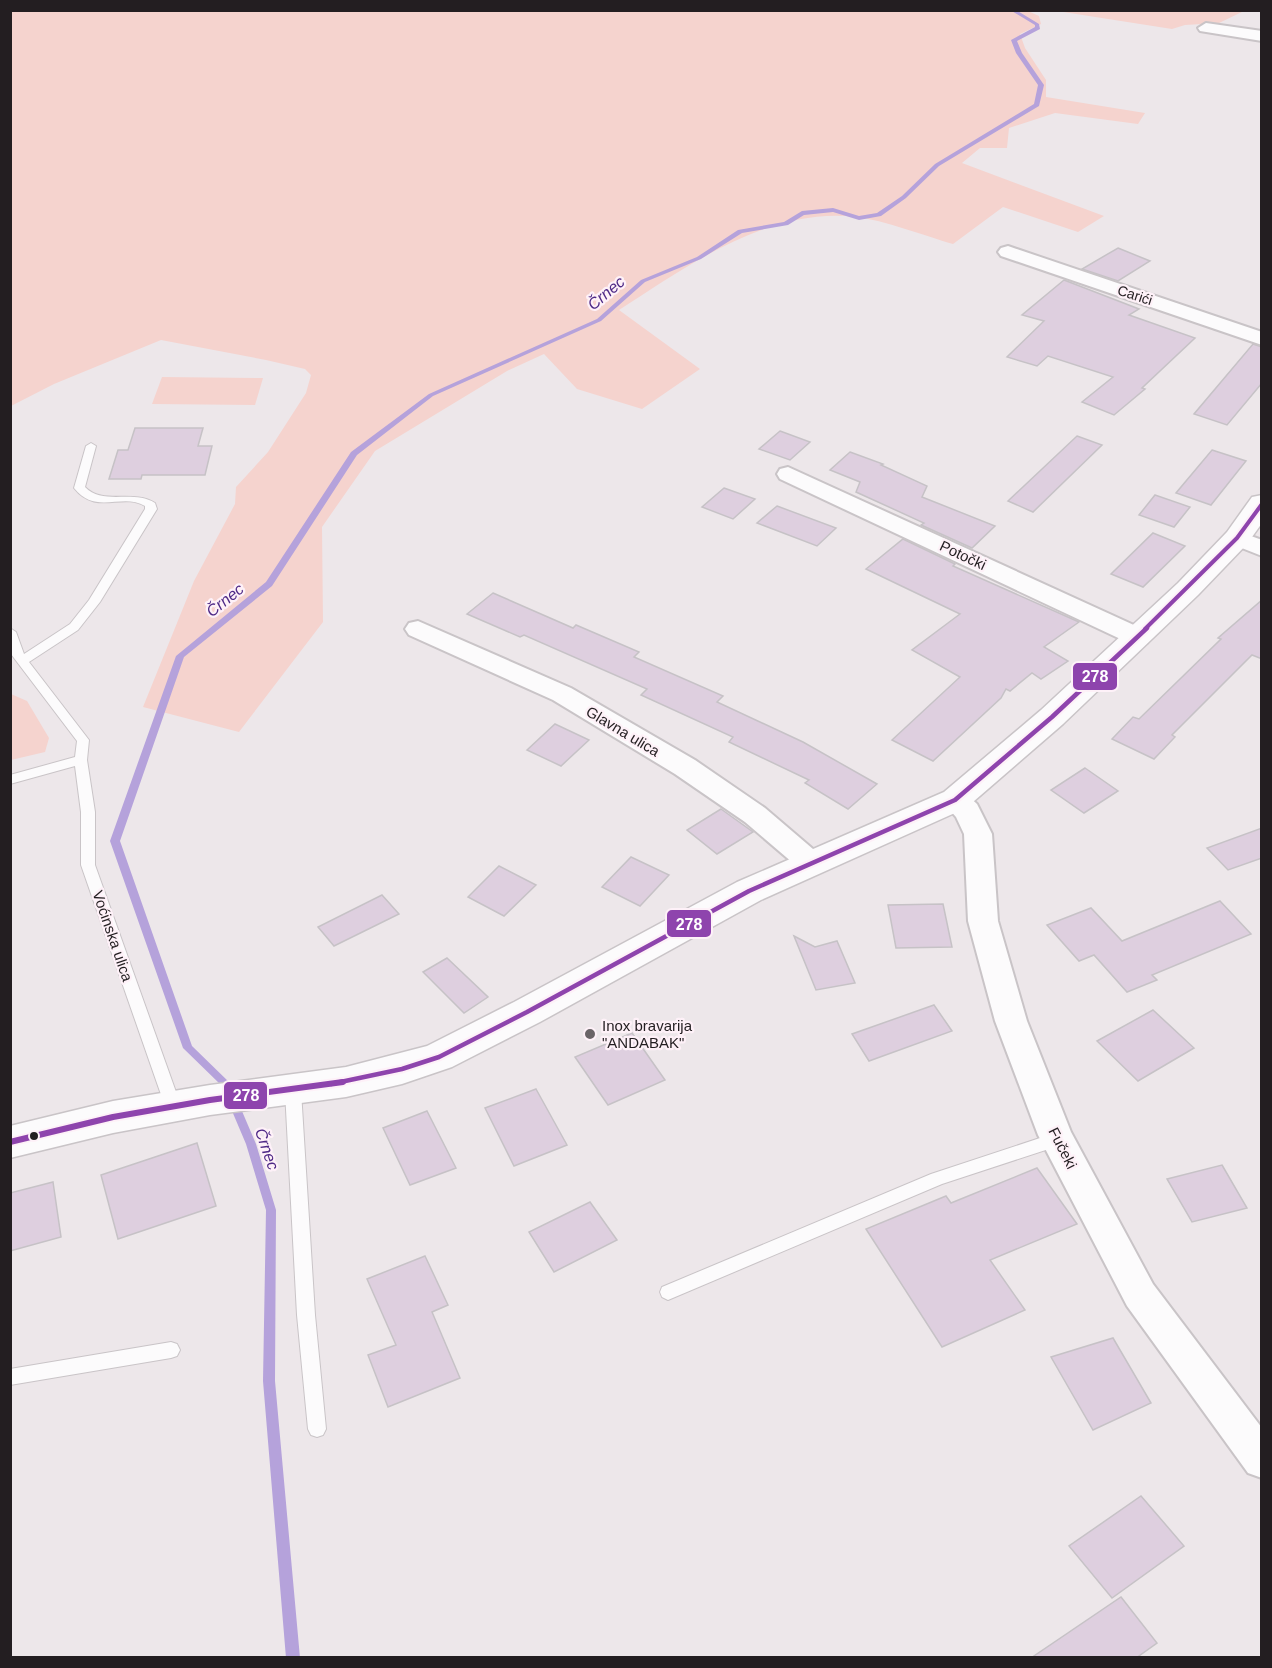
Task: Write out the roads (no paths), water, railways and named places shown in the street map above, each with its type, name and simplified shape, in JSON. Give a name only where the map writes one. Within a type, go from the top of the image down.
[{"type":"street","points":[[1206,28],[1262,36]]},
{"type":"street","name":"Carići","points":[[1008,252],[1262,339]]},
{"type":"street","name":"Potočki","points":[[788,474],[1138,637]]},
{"type":"street","points":[[10,1142],[113,1117],[173,1106],[293,1091],[356,1080],[439,1057],[527,1012],[749,891],[810,862],[955,800],[1052,717],[1138,637],[1249,543],[1262,503]]},
{"type":"street","name":"Glavna ulica","points":[[418,629],[562,694],[685,767],[755,815],[810,862]]},
{"type":"street","name":"Fučeki","points":[[955,800],[967,811],[978,834],[982,921],[1011,1021],[1058,1139],[1140,1296],[1262,1460]]},
{"type":"lane","points":[[22,661],[74,627],[94,602],[151,509],[151,505],[143,500],[92,499],[83,494],[79,488],[91,446]]},
{"type":"lane","name":"Voćinska ulica","points":[[10,632],[22,661],[83,740],[81,760],[88,812],[88,865],[173,1106]]},
{"type":"lane","points":[[10,780],[81,760]]},
{"type":"lane","points":[[293,1091],[306,1315],[317,1429]]},
{"type":"lane","points":[[668,1292],[937,1179],[1058,1139]]},
{"type":"lane","points":[[10,1377],[171,1350]]},
{"type":"waterway","name":"Črnec","points":[[293,1658],[269,1381],[271,1210],[251,1144],[225,1083],[188,1048],[115,841],[180,656],[269,584],[354,454],[431,395],[599,320],[643,281],[699,258],[740,231],[786,224],[802,213],[833,210],[859,218],[879,215],[904,197],[937,165],[1037,105],[1041,85],[1019,53],[1014,40],[1038,28],[1037,24],[1012,10]]},
{"type":"place","name":"Inox bravarija \"ANDABAK\"","points":[[590,1034]]}]
